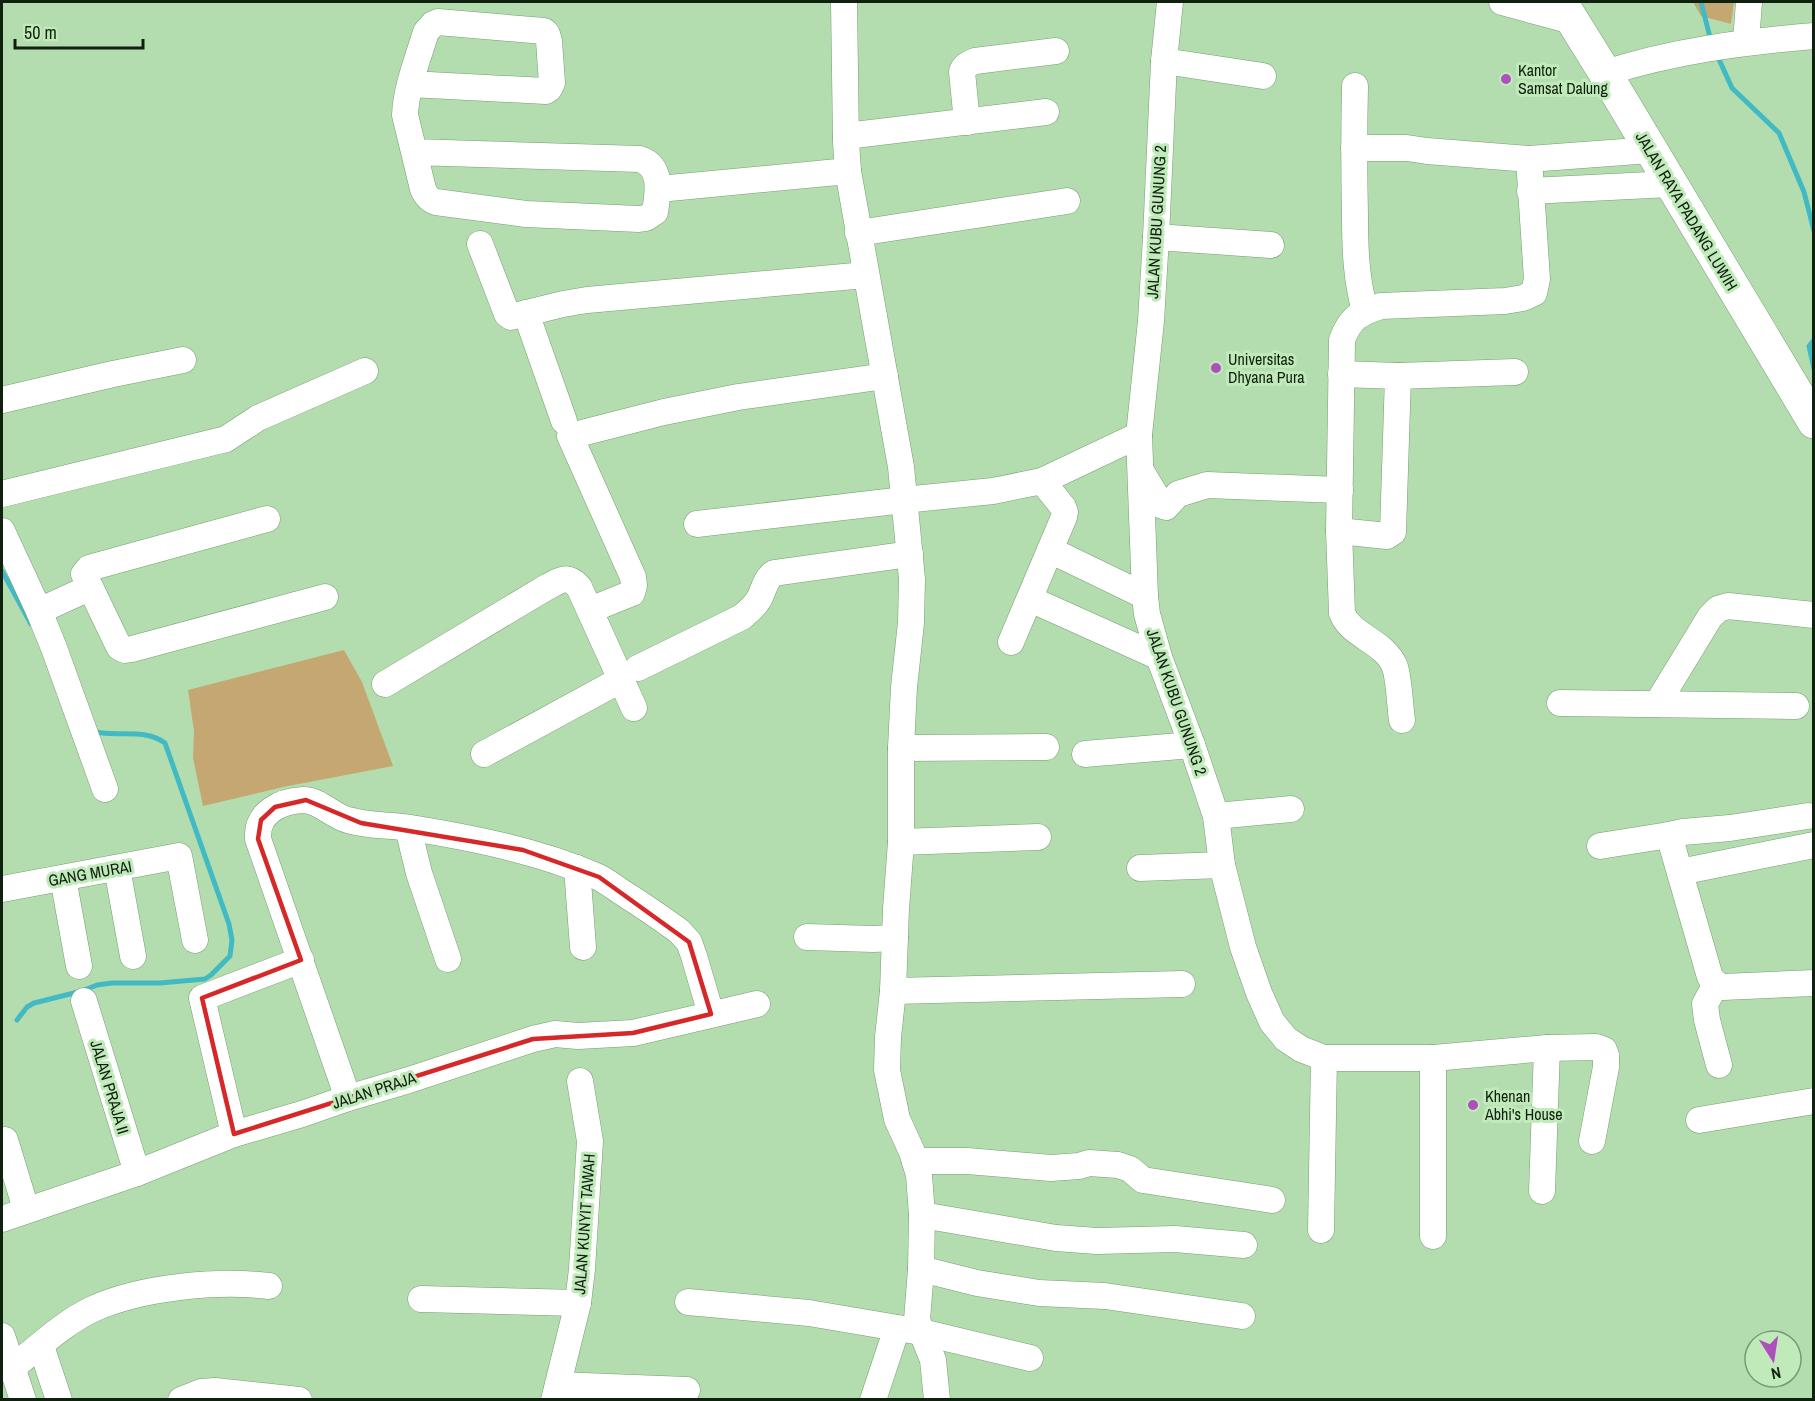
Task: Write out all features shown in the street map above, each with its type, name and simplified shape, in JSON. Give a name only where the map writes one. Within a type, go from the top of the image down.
[{"type":"main road","name":"JALAN RAYA PADANG LUWIH","points":[[1566,11],[1814,422]]},
{"type":"street","points":[[844,2],[848,171],[901,467],[912,579],[911,623],[904,687],[901,748],[901,842],[887,1070],[897,1119],[915,1161],[920,1181],[921,1269],[917,1320],[909,1330],[873,1400]]},
{"type":"street","name":"JALAN KUBU GUNUNG 2","points":[[1170,2],[1164,61],[1150,321],[1139,435],[1145,596],[1159,657],[1216,816],[1222,865],[1243,947],[1259,993],[1272,1022],[1286,1040],[1324,1058],[1433,1058],[1547,1048],[1596,1047],[1604,1050],[1606,1055],[1592,1141]]},
{"type":"street","points":[[1502,2],[1566,11]]},
{"type":"street","points":[[1746,42],[1749,2]]},
{"type":"street","points":[[410,84],[546,91],[552,83],[548,34],[544,31],[438,22],[426,32],[410,84],[405,116],[414,152],[426,196],[430,200],[449,204],[526,214],[639,219],[646,218],[655,212],[659,189],[654,170],[649,162],[640,159],[414,152]]},
{"type":"street","points":[[1605,73],[1669,55],[1746,42],[1814,36]]},
{"type":"street","points":[[967,122],[962,72],[968,64],[975,61],[1056,51]]},
{"type":"street","points":[[1164,61],[1263,76]]},
{"type":"street","points":[[1355,86],[1356,261],[1358,288],[1365,311]]},
{"type":"street","points":[[846,136],[1046,112]]},
{"type":"street","points":[[1354,148],[1407,148],[1529,159],[1651,150]]},
{"type":"street","points":[[1402,720],[1395,667],[1384,652],[1345,622],[1342,613],[1339,531],[1342,340],[1347,327],[1354,318],[1380,306],[1505,301],[1523,298],[1534,293],[1537,279],[1529,159]]},
{"type":"street","points":[[659,189],[848,171]]},
{"type":"street","points":[[1530,191],[1670,184]]},
{"type":"street","points":[[858,233],[1067,201]]},
{"type":"street","points":[[1156,237],[1271,245]]},
{"type":"street","points":[[480,244],[507,314],[511,317],[587,300],[866,274]]},
{"type":"street","points":[[526,313],[564,421]]},
{"type":"street","points":[[2,400],[183,360]]},
{"type":"street","points":[[2,494],[226,439],[258,418],[365,371]]},
{"type":"street","points":[[1341,374],[1398,376],[1515,372]]},
{"type":"street","points":[[590,610],[632,593],[634,585],[633,577],[570,436],[664,412],[738,398],[885,376]]},
{"type":"street","points":[[1339,531],[1387,536],[1393,532],[1398,376]]},
{"type":"street","points":[[697,524],[993,491],[1042,481],[1139,435]]},
{"type":"street","points":[[1139,468],[1160,505],[1166,507],[1178,494],[1207,485],[1340,490]]},
{"type":"street","points":[[1011,642],[1065,512],[1042,481]]},
{"type":"street","points":[[267,519],[89,568],[84,574],[89,588],[119,647],[125,650],[325,597]]},
{"type":"street","points":[[2,531],[39,611],[105,789]]},
{"type":"street","points":[[1050,550],[1145,596]]},
{"type":"street","points":[[484,754],[630,674],[742,617],[759,599],[768,577],[774,573],[910,554]]},
{"type":"street","points":[[385,684],[547,587],[565,579],[573,580],[579,587],[590,610],[630,674],[634,708]]},
{"type":"street","points":[[39,611],[89,588]]},
{"type":"street","points":[[1030,599],[1159,657]]},
{"type":"street","points":[[1657,704],[1710,617],[1718,609],[1728,606],[1814,615]]},
{"type":"street","points":[[1560,703],[1796,706]]},
{"type":"street","points":[[1085,754],[1192,745]]},
{"type":"street","points":[[901,748],[1046,747]]},
{"type":"street","points":[[348,1098],[258,839],[257,830],[266,812],[289,802],[306,800],[317,803],[336,816],[361,823],[408,828],[523,850],[599,877],[679,931],[689,942],[711,1014]]},
{"type":"street","points":[[1216,816],[1291,809]]},
{"type":"street","points":[[1600,846],[1669,836],[1683,831],[1730,828],[1808,816]]},
{"type":"street","points":[[408,828],[419,873],[448,959]]},
{"type":"street","points":[[1669,836],[1710,977],[1716,984],[1723,987],[1814,984]]},
{"type":"street","points":[[901,842],[1038,837]]},
{"type":"street","points":[[1680,872],[1814,845]]},
{"type":"street","name":"GANG MURAI","points":[[2,889],[179,856],[195,940]]},
{"type":"street","points":[[1140,868],[1222,865]]},
{"type":"street","points":[[117,868],[133,956]]},
{"type":"street","points":[[577,868],[583,947]]},
{"type":"street","points":[[63,878],[79,966]]},
{"type":"street","points":[[807,937],[895,938]]},
{"type":"street","points":[[234,1134],[202,998],[301,960]]},
{"type":"street","points":[[893,991],[1182,984]]},
{"type":"street","points":[[1716,984],[1705,1005],[1719,1065]]},
{"type":"street","name":"JALAN PRAJA II","points":[[84,1001],[136,1173]]},
{"type":"street","name":"JALAN PRAJA","points":[[2,1219],[136,1173],[234,1134],[533,1039],[555,1034],[578,1036],[633,1033],[757,1004]]},
{"type":"street","points":[[1542,1191],[1547,1048]]},
{"type":"street","points":[[1321,1230],[1324,1058]]},
{"type":"street","points":[[1433,1058],[1433,1236]]},
{"type":"street","name":"JALAN KUNYIT TAWAH","points":[[556,1392],[578,1303],[582,1269],[590,1141],[580,1082]]},
{"type":"street","points":[[1699,1119],[1814,1101]]},
{"type":"street","points":[[5,1140],[26,1209]]},
{"type":"street","points":[[915,1161],[967,1161],[1052,1168],[1078,1166],[1089,1162],[1130,1169],[1143,1180],[1272,1200]]},
{"type":"street","points":[[922,1215],[1056,1238],[1097,1241],[1175,1239],[1244,1245]]},
{"type":"street","points":[[921,1269],[977,1283],[1039,1293],[1105,1296],[1242,1316]]},
{"type":"street","points":[[12,1368],[61,1329],[93,1309],[131,1296],[170,1288],[249,1284],[269,1286]]},
{"type":"street","points":[[421,1299],[578,1303]]},
{"type":"street","points":[[688,1302],[809,1313],[909,1330],[1030,1358]]},
{"type":"street","points":[[909,1330],[933,1360],[937,1400]]},
{"type":"street","points":[[2,1336],[23,1400]]},
{"type":"street","points":[[41,1346],[59,1400]]},
{"type":"street","points":[[556,1392],[687,1390]]},
{"type":"street","points":[[181,1400],[201,1392],[215,1391],[299,1400]]},
{"type":"highlighted area","points":[[306,800],[361,823],[523,850],[599,877],[689,942],[711,1014],[633,1033],[533,1039],[234,1134],[202,998],[301,960],[258,839],[261,820],[275,807]]},
{"type":"shaded area","points":[[1693,2],[1734,2],[1731,24],[1701,16]]},
{"type":"shaded area","points":[[344,650],[362,682],[393,766],[283,787],[203,806],[193,758],[194,731],[188,690]]},
{"type":"waterway","points":[[1701,2],[1711,41]]},
{"type":"waterway","points":[[1717,55],[1732,88],[1779,133],[1804,192],[1814,231]]},
{"type":"waterway","points":[[1814,340],[1809,346],[1814,369]]},
{"type":"waterway","points":[[2,571],[31,624]]},
{"type":"waterway","points":[[17,1020],[27,1007],[34,1003],[97,985],[205,979],[230,956],[232,940],[229,924],[165,743],[148,735],[91,731]]},
{"type":"place","name":"Kantor Samsat Dalung","points":[[1506,79]]},
{"type":"place","name":"Universitas Dhyana Pura","points":[[1216,368]]},
{"type":"place","name":"Khenan Abhi's House","points":[[1473,1105]]}]
